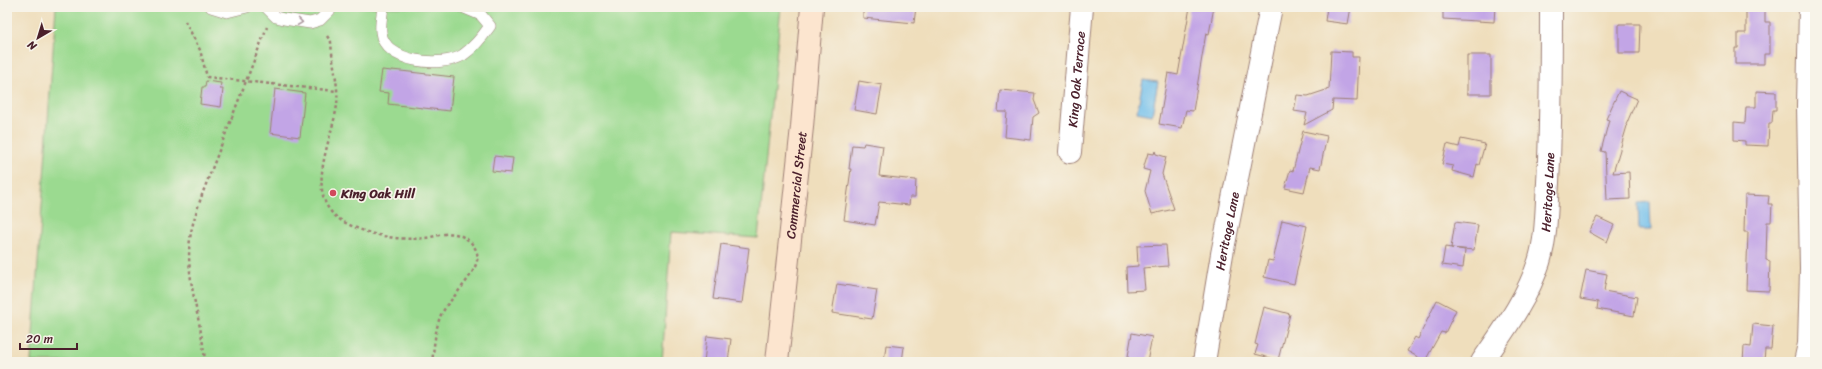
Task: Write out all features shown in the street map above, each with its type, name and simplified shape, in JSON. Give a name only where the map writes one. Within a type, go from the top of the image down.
[{"type":"main road","name":"Commercial Street","points":[[777,362],[802,127],[812,7]]},
{"type":"street","name":"King Oak Terrace","points":[[1070,152],[1082,7]]},
{"type":"street","name":"Heritage Lane","points":[[1204,362],[1222,254],[1270,7]]},
{"type":"street","name":"Heritage Lane","points":[[1482,362],[1508,325],[1531,282],[1539,261],[1545,236],[1549,156],[1551,7]]},
{"type":"street","points":[[1804,362],[1809,344],[1811,276],[1808,105],[1810,7]]},
{"type":"lane","points":[[212,7],[227,12],[247,7]]},
{"type":"lane","points":[[266,7],[276,17],[310,23],[320,20],[333,7]]},
{"type":"lane","points":[[383,7],[381,32],[384,42],[393,51],[410,59],[440,62],[452,60],[464,55],[482,37],[490,26],[481,15],[462,7]]},
{"type":"path","points":[[185,21],[200,50],[207,77],[336,91]]},
{"type":"path","points":[[205,362],[204,342],[189,264],[190,240],[194,218],[267,26]]},
{"type":"path","points":[[327,36],[331,42],[337,103],[323,166],[321,187],[324,201],[331,211],[343,221],[384,237],[405,239],[426,238],[453,233],[469,241],[477,254],[476,264],[471,274],[446,306],[440,318],[432,362]]},
{"type":"green space","points":[[56,7],[781,7],[758,238],[671,232],[662,362],[31,362]]},
{"type":"water","points":[[1143,80],[1158,82],[1152,115],[1137,112]]},
{"type":"water","points":[[1650,202],[1651,230],[1639,230],[1638,203]]},
{"type":"building","points":[[863,7],[916,7],[914,23],[863,18]]},
{"type":"building","points":[[1190,7],[1214,7],[1209,34],[1206,33],[1193,111],[1186,110],[1182,128],[1159,124],[1168,73],[1178,75]]},
{"type":"building","points":[[1327,7],[1351,7],[1348,24],[1325,21]]},
{"type":"building","points":[[1443,7],[1495,7],[1494,22],[1443,19]]},
{"type":"building","points":[[1746,7],[1765,7],[1765,22],[1770,22],[1770,54],[1764,54],[1764,64],[1735,64],[1735,48],[1738,48],[1738,33],[1746,33]]},
{"type":"building","points":[[1619,24],[1640,24],[1639,53],[1619,53]]},
{"type":"building","points":[[1331,51],[1352,52],[1352,57],[1359,57],[1357,101],[1333,100],[1332,110],[1304,125],[1307,113],[1294,111],[1297,95],[1308,96],[1329,89]]},
{"type":"building","points":[[1467,55],[1491,55],[1491,94],[1467,94]]},
{"type":"building","points":[[382,70],[454,77],[450,111],[388,104],[389,93],[379,92]]},
{"type":"building","points":[[206,81],[221,83],[220,89],[223,89],[221,107],[200,104],[202,87],[205,87]]},
{"type":"building","points":[[859,81],[882,85],[877,114],[854,110]]},
{"type":"building","points":[[275,89],[305,93],[300,137],[270,133]]},
{"type":"building","points":[[1000,90],[1035,93],[1034,100],[1039,113],[1033,117],[1031,140],[1005,137],[1007,112],[998,112]]},
{"type":"building","points":[[1619,91],[1637,99],[1626,125],[1627,126],[1613,173],[1629,172],[1630,199],[1607,200],[1605,152],[1601,151],[1609,120],[1606,119]]},
{"type":"building","points":[[1756,91],[1776,92],[1776,110],[1773,110],[1772,123],[1769,123],[1768,146],[1745,145],[1745,141],[1734,140],[1734,122],[1745,123],[1746,107],[1756,107]]},
{"type":"building","points":[[1303,131],[1327,136],[1320,169],[1310,167],[1304,192],[1285,188],[1290,170],[1293,171]]},
{"type":"building","points":[[1461,139],[1485,144],[1479,165],[1477,164],[1474,177],[1452,171],[1453,166],[1442,164],[1447,144],[1459,147]]},
{"type":"building","points":[[864,143],[883,146],[879,176],[916,180],[915,197],[910,197],[909,205],[879,202],[875,225],[844,220],[851,169],[849,169],[852,145],[863,146]]},
{"type":"building","points":[[1155,151],[1156,154],[1166,157],[1162,174],[1174,209],[1152,214],[1145,191],[1150,171],[1143,169],[1148,153],[1154,154]]},
{"type":"building","points":[[494,156],[513,158],[511,173],[492,171]]},
{"type":"building","points":[[1745,195],[1769,196],[1768,204],[1772,204],[1771,222],[1767,222],[1766,260],[1770,261],[1769,291],[1746,290],[1748,232],[1744,232]]},
{"type":"building","points":[[1597,217],[1614,225],[1607,242],[1589,232]]},
{"type":"building","points":[[1282,220],[1307,226],[1294,284],[1264,277],[1268,260],[1273,261]]},
{"type":"building","points":[[1455,222],[1478,225],[1474,250],[1451,248]]},
{"type":"building","points":[[721,244],[749,248],[742,303],[713,299]]},
{"type":"building","points":[[1166,245],[1168,266],[1143,268],[1145,290],[1127,291],[1126,267],[1138,266],[1137,246]]},
{"type":"building","points":[[1445,247],[1465,250],[1463,268],[1442,265]]},
{"type":"building","points":[[1586,270],[1607,274],[1604,291],[1637,297],[1634,316],[1597,309],[1598,302],[1580,299]]},
{"type":"building","points":[[837,284],[877,290],[872,319],[832,313]]},
{"type":"building","points":[[1437,300],[1456,310],[1445,333],[1441,332],[1425,361],[1407,351],[1415,337],[1418,339]]},
{"type":"building","points":[[1264,307],[1290,314],[1278,360],[1255,354],[1258,345],[1255,344]]},
{"type":"building","points":[[1753,324],[1773,326],[1771,349],[1765,349],[1764,362],[1743,362],[1744,346],[1751,347]]},
{"type":"building","points":[[1132,333],[1152,337],[1147,362],[1127,362]]},
{"type":"building","points":[[707,336],[731,339],[728,362],[704,362]]},
{"type":"building","points":[[886,345],[904,347],[902,362],[884,362]]},
{"type":"place","name":"King Oak Hill","points":[[333,193]]}]
